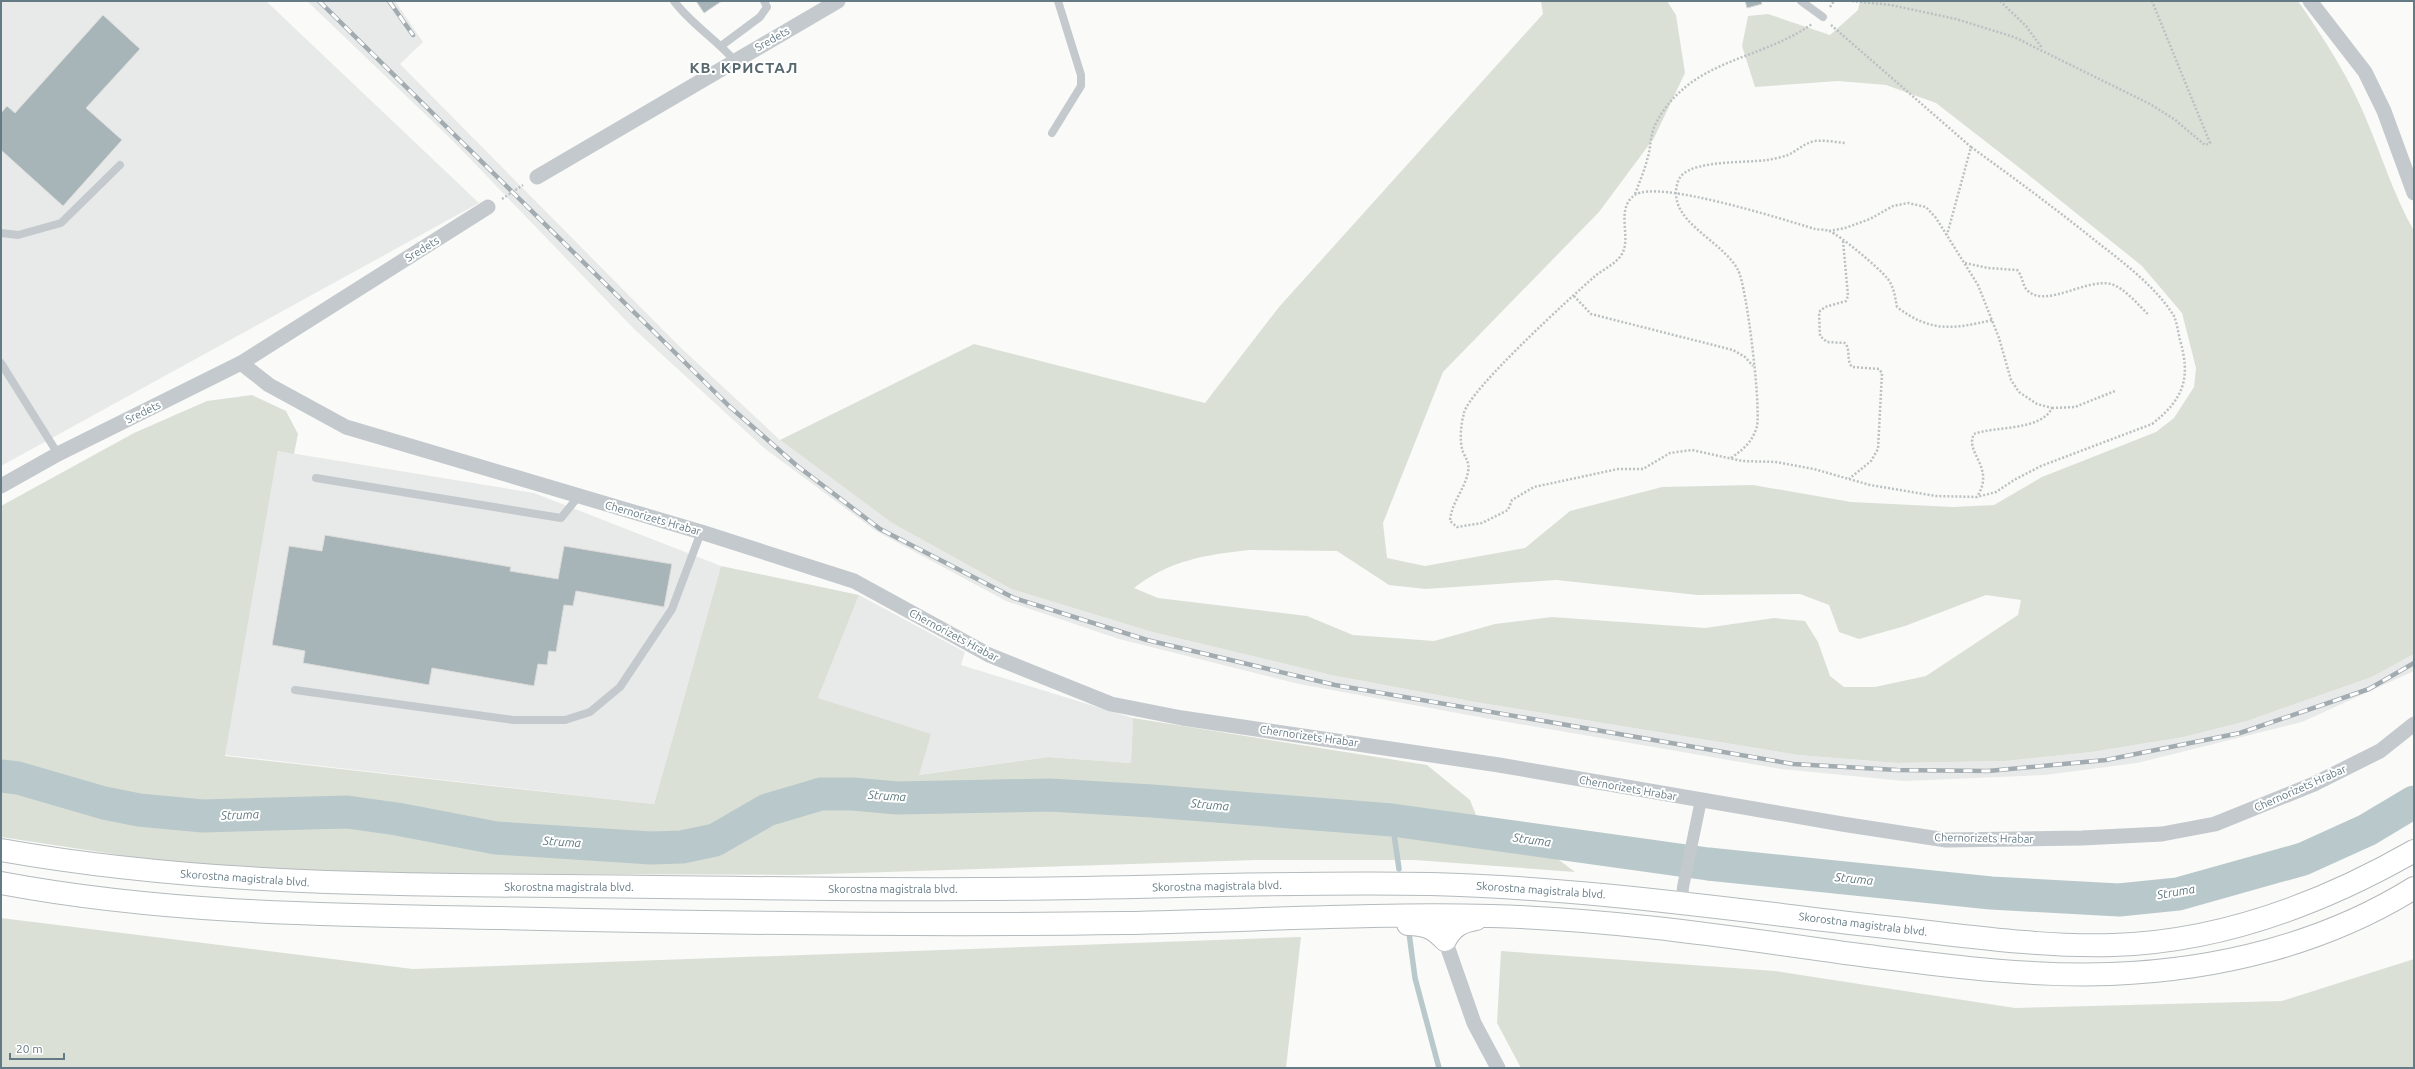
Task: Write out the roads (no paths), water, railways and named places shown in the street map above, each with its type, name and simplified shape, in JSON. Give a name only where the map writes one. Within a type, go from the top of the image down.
[{"type":"highway","name":"Skorostna magistrala blvd.","points":[[1,850],[54,860],[166,873],[312,883],[977,890],[1425,884],[1683,894],[1827,921],[2032,943],[2114,945],[2173,940],[2237,926],[2294,908],[2346,886],[2414,850]]},
{"type":"highway","points":[[1,883],[44,891],[161,905],[366,917],[691,922],[1119,923],[1494,916],[1587,921],[1932,964],[2031,972],[2108,974],[2171,969],[2257,954],[2311,937],[2360,917],[2414,888]]},
{"type":"highway","points":[[1279,919],[1421,924],[1434,929],[1445,940],[1451,928],[1461,922],[1494,916]]},
{"type":"street","name":"Sredets","points":[[537,177],[838,1]]},
{"type":"street","points":[[2310,1],[2365,72],[2384,111],[2414,193]]},
{"type":"street","name":"Sredets","points":[[1,486],[58,454],[241,364],[488,207]]},
{"type":"street","name":"Chernorizets Hrabar","points":[[241,364],[269,385],[346,427],[578,497],[701,532],[854,581],[989,655],[1112,704],[1182,718],[1491,764],[1946,840],[2082,838],[2162,834],[2215,824],[2314,784],[2380,751],[2414,724]]},
{"type":"street","points":[[1683,894],[1701,800]]},
{"type":"street","points":[[1445,940],[1474,1023],[1498,1068]]},
{"type":"lane","points":[[674,1],[707,36],[721,46],[735,61]]},
{"type":"lane","points":[[721,46],[760,17],[767,7],[764,1]]},
{"type":"lane","points":[[1052,133],[1081,86],[1081,76],[1058,1]]},
{"type":"lane","points":[[1801,1],[1823,17]]},
{"type":"lane","points":[[1,233],[18,235],[61,223],[120,165]]},
{"type":"lane","points":[[1,363],[58,454]]},
{"type":"lane","points":[[316,478],[561,518],[578,497]]},
{"type":"lane","points":[[296,690],[514,720],[565,720],[590,712],[620,687],[672,609],[701,532]]},
{"type":"waterway","name":"Struma","points":[[1,776],[18,778],[104,803],[139,810],[203,816],[347,812],[397,819],[496,838],[651,848],[682,847],[715,840],[767,810],[821,794],[853,794],[897,798],[1050,795],[1152,801],[1392,820],[1708,864],[1991,893],[2119,900],[2178,894],[2303,859],[2367,830],[2414,802]]},
{"type":"waterway","points":[[1392,820],[1399,869]]},
{"type":"waterway","points":[[1409,933],[1415,978],[1439,1068]]},
{"type":"railway","points":[[319,1],[729,406],[796,465],[880,529],[1014,598],[1147,640],[1335,685],[1793,764],[1897,770],[1988,771],[2106,760],[2240,733],[2369,689],[2414,663]]},
{"type":"railway","points":[[389,1],[413,35]]},
{"type":"district","name":"КВ. КРИСТАЛ","points":[[744,68]]}]
